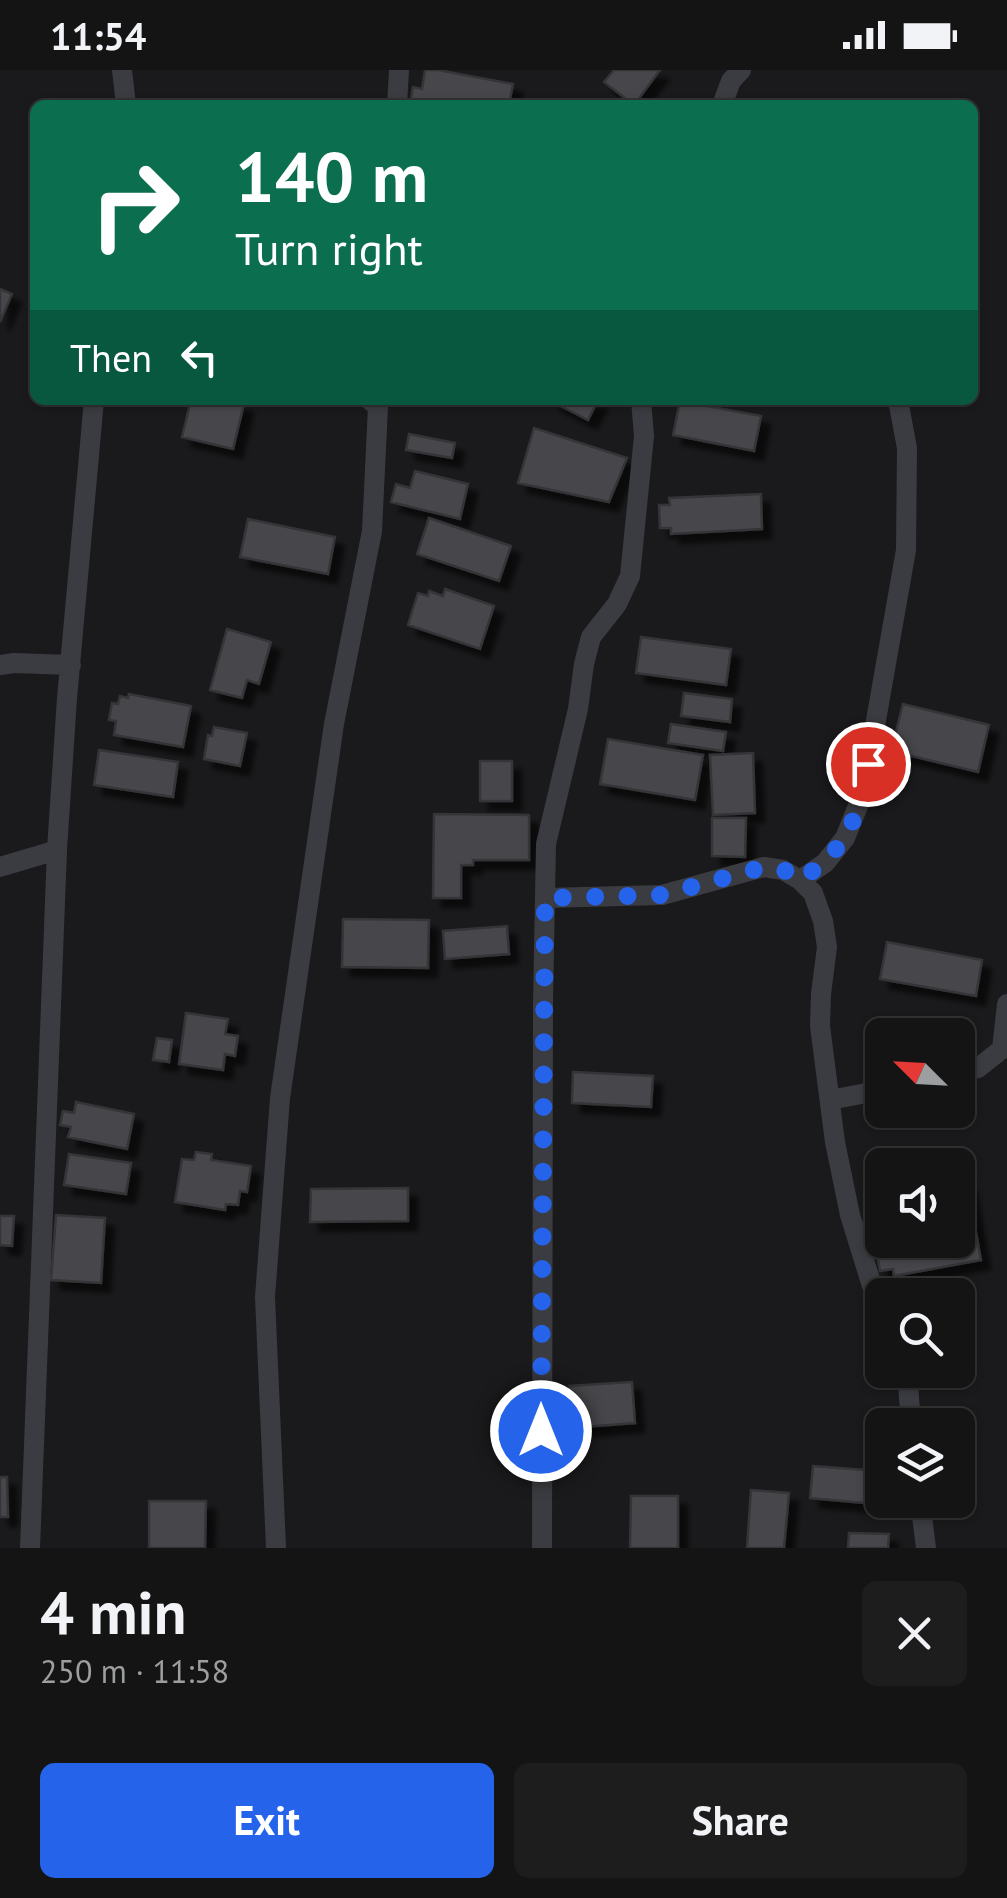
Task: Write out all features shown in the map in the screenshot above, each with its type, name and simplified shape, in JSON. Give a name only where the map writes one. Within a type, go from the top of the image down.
[{"type":"street","points":[[122,70],[125,100]]},
{"type":"street","points":[[397,100],[399,70]]},
{"type":"street","points":[[724,100],[731,81],[741,70]]},
{"type":"street","points":[[30,1548],[57,850],[66,698],[94,405]]},
{"type":"street","points":[[276,1548],[265,1298],[280,1098],[334,724],[372,531],[376,405]]},
{"type":"street","points":[[542,1548],[546,844],[591,637],[618,604],[630,576],[644,436],[641,405]]},
{"type":"street","points":[[800,880],[825,863],[845,838],[860,801],[872,745],[906,550],[907,448],[899,405]]},
{"type":"street","points":[[0,665],[71,666]]},
{"type":"street","points":[[0,867],[57,850]]},
{"type":"street","points":[[545,898],[662,895],[764,867],[784,870],[813,893],[828,948],[820,1026],[835,1142],[850,1215],[870,1278]]},
{"type":"street","points":[[975,1069],[1002,1049],[1007,1004]]},
{"type":"street","points":[[830,1100],[865,1093]]},
{"type":"street","points":[[922,1518],[926,1548]]},
{"type":"building","points":[[425,70],[513,84],[510,100],[411,100],[413,87],[422,89]]},
{"type":"building","points":[[614,70],[660,70],[638,100],[627,100],[604,82]]},
{"type":"building","points":[[0,289],[12,294],[0,322]]},
{"type":"building","points":[[190,405],[244,405],[233,449],[182,437]]},
{"type":"building","points":[[559,405],[596,405],[588,420]]},
{"type":"building","points":[[679,405],[761,416],[754,451],[673,435]]},
{"type":"building","points":[[534,428],[627,458],[609,502],[518,483]]},
{"type":"building","points":[[409,434],[455,443],[452,458],[406,450]]},
{"type":"building","points":[[415,471],[468,484],[460,519],[391,502],[396,484],[410,488]]},
{"type":"building","points":[[761,494],[762,529],[671,534],[671,528],[660,528],[659,505],[670,505],[669,498]]},
{"type":"building","points":[[429,518],[511,546],[499,581],[417,554]]},
{"type":"building","points":[[248,519],[335,537],[328,574],[240,557]]},
{"type":"building","points":[[445,589],[494,606],[480,649],[408,625],[418,593],[428,596],[429,591],[443,596]]},
{"type":"building","points":[[227,629],[271,642],[259,684],[247,680],[242,698],[210,690]]},
{"type":"building","points":[[641,637],[731,649],[726,685],[636,673]]},
{"type":"building","points":[[684,693],[732,699],[730,722],[681,716]]},
{"type":"building","points":[[129,694],[191,706],[183,747],[114,735],[116,721],[109,720],[112,703],[118,704],[120,696],[128,698]]},
{"type":"building","points":[[903,704],[989,725],[978,772],[891,751]]},
{"type":"building","points":[[671,724],[726,732],[723,751],[668,743]]},
{"type":"building","points":[[214,727],[247,733],[240,766],[204,759],[208,735],[212,736]]},
{"type":"building","points":[[608,739],[703,755],[695,800],[600,784]]},
{"type":"building","points":[[99,750],[178,762],[173,797],[94,785]]},
{"type":"building","points":[[753,753],[755,813],[713,815],[710,755]]},
{"type":"building","points":[[480,761],[512,761],[512,801],[480,801]]},
{"type":"building","points":[[434,814],[529,815],[529,860],[473,860],[473,865],[461,865],[461,898],[433,898]]},
{"type":"building","points":[[712,818],[746,818],[745,857],[712,856]]},
{"type":"building","points":[[343,919],[429,920],[428,968],[342,967]]},
{"type":"building","points":[[507,926],[509,954],[445,959],[443,931]]},
{"type":"building","points":[[887,942],[982,960],[976,996],[880,979]]},
{"type":"building","points":[[186,1013],[228,1019],[225,1034],[238,1036],[235,1056],[225,1054],[223,1070],[179,1064]]},
{"type":"building","points":[[157,1038],[172,1040],[169,1062],[153,1060]]},
{"type":"building","points":[[573,1072],[653,1076],[651,1107],[572,1103]]},
{"type":"building","points":[[76,1102],[134,1114],[127,1149],[68,1137],[71,1127],[60,1125],[63,1111],[74,1113]]},
{"type":"building","points":[[196,1152],[212,1154],[211,1160],[251,1166],[247,1192],[240,1191],[238,1205],[226,1204],[225,1210],[175,1202],[182,1159],[194,1160]]},
{"type":"building","points":[[69,1154],[131,1163],[126,1194],[64,1185]]},
{"type":"building","points":[[408,1188],[408,1221],[310,1222],[311,1189]]},
{"type":"building","points":[[56,1215],[105,1218],[101,1283],[51,1280]]},
{"type":"building","points":[[0,1216],[14,1216],[12,1246],[0,1245]]},
{"type":"building","points":[[975,1227],[981,1260],[894,1276],[893,1269],[880,1271],[878,1258],[975,1258]]},
{"type":"building","points":[[632,1382],[635,1423],[571,1428],[569,1386]]},
{"type":"building","points":[[813,1466],[865,1470],[865,1503],[810,1498]]},
{"type":"building","points":[[0,1477],[7,1477],[8,1517],[0,1517]]},
{"type":"building","points":[[751,1490],[789,1493],[784,1548],[747,1548]]},
{"type":"building","points":[[631,1496],[678,1496],[678,1548],[630,1548]]},
{"type":"building","points":[[149,1501],[206,1501],[205,1548],[149,1548]]},
{"type":"building","points":[[849,1533],[889,1534],[888,1548],[848,1548]]},
{"type":"route","points":[[541,1431],[545,898],[662,895],[764,867],[784,870],[800,880],[825,863],[845,838],[860,801],[868,764]]}]
